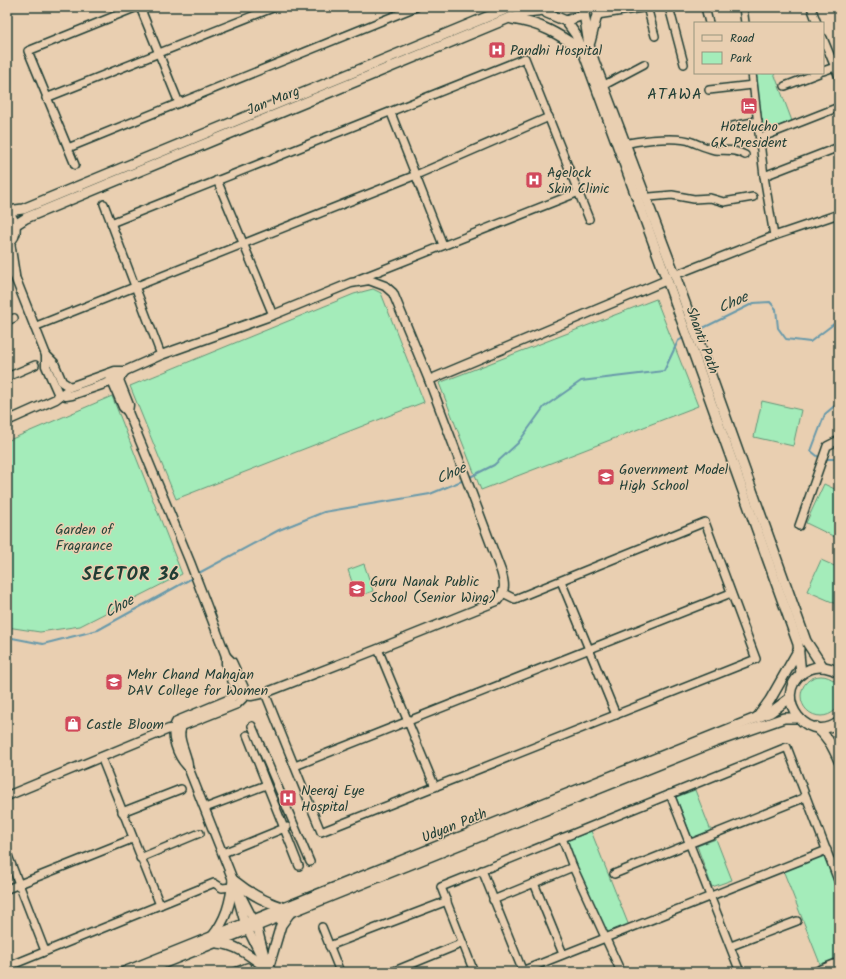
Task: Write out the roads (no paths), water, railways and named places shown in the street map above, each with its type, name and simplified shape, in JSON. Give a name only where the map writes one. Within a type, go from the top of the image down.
[{"type":"main road","name":"Jan Marg","points":[[7,211],[23,209],[511,7]]},
{"type":"main road","name":"Jan Marg","points":[[15,225],[26,218],[509,18],[543,8]]},
{"type":"main road","points":[[543,8],[556,18],[566,21],[586,10]]},
{"type":"main road","name":"Shanti Path","points":[[586,10],[586,48]]},
{"type":"main road","points":[[509,18],[531,21],[586,48],[599,11]]},
{"type":"main road","name":"Shanti Path","points":[[566,21],[586,48],[806,641],[823,667]]},
{"type":"main road","points":[[7,211],[14,219],[15,225],[14,235],[9,243]]},
{"type":"main road","name":"Shanti Path","points":[[701,361],[799,649],[801,674]]},
{"type":"main road","points":[[757,718],[770,700],[799,649]]},
{"type":"main road","points":[[839,672],[823,667],[813,668],[801,674],[793,684],[790,698],[791,705],[799,718],[805,724],[816,728],[825,734],[839,761]]},
{"type":"main road","name":"Udyan Path","points":[[124,972],[246,928],[757,718],[771,712],[790,698]]},
{"type":"main road","name":"Udyan Path","points":[[287,911],[715,742],[784,718],[799,718]]},
{"type":"main road","points":[[816,728],[829,727],[839,722]]},
{"type":"main road","points":[[233,884],[263,901],[287,911],[275,941],[269,971],[251,956],[235,947],[214,940],[227,913],[233,884]]},
{"type":"main road","name":"Udyan Path","points":[[142,972],[214,940]]},
{"type":"street","points":[[75,165],[46,98],[28,51],[138,7],[179,103]]},
{"type":"street","points":[[46,98],[159,55],[275,7]]},
{"type":"street","points":[[68,148],[416,7]]},
{"type":"street","points":[[599,11],[648,7],[655,36]]},
{"type":"street","points":[[669,7],[684,64]]},
{"type":"street","points":[[705,7],[708,22]]},
{"type":"street","points":[[811,7],[817,22]]},
{"type":"street","points":[[745,8],[745,22]]},
{"type":"street","points":[[824,40],[839,77]]},
{"type":"street","points":[[111,223],[524,58],[589,219]]},
{"type":"street","points":[[608,83],[644,64]]},
{"type":"street","points":[[824,71],[835,67]]},
{"type":"street","points":[[752,74],[764,176],[774,236]]},
{"type":"street","points":[[785,86],[816,74]]},
{"type":"street","points":[[709,90],[753,85]]},
{"type":"street","points":[[760,138],[839,107]]},
{"type":"street","points":[[391,112],[443,245]]},
{"type":"street","points":[[34,327],[416,175],[549,117]]},
{"type":"street","points":[[733,126],[758,121]]},
{"type":"street","points":[[630,142],[650,139],[691,141],[698,146],[715,150],[738,151],[745,155]]},
{"type":"street","points":[[764,176],[839,147]]},
{"type":"street","points":[[217,180],[273,316]]},
{"type":"street","points":[[7,265],[15,278],[46,356],[46,366],[55,390],[62,395],[72,395],[161,355],[273,316],[443,245],[579,192]]},
{"type":"street","points":[[650,197],[672,195],[694,199],[710,198],[724,202],[753,197]]},
{"type":"street","points":[[104,204],[134,287],[161,355]]},
{"type":"street","points":[[429,380],[671,277],[774,236],[839,214]]},
{"type":"street","points":[[9,243],[15,278]]},
{"type":"street","points":[[269,971],[246,928],[223,853],[188,768],[188,759],[178,729],[177,721],[239,695],[251,696],[265,692],[378,649],[497,601],[503,593],[505,584],[502,571],[429,380],[393,293],[385,286],[369,280],[351,283]]},
{"type":"street","points":[[7,321],[14,318]]},
{"type":"street","points":[[46,356],[54,363],[62,382],[69,387]]},
{"type":"street","points":[[7,377],[35,365]]},
{"type":"street","points":[[7,421],[62,395],[69,387],[114,376]]},
{"type":"street","points":[[114,376],[123,407],[128,412],[203,594],[226,656],[232,662],[244,688],[239,695]]},
{"type":"street","points":[[799,526],[827,446],[839,440]]},
{"type":"street","points":[[265,692],[321,832],[756,659],[705,522],[515,599],[503,593]]},
{"type":"street","points":[[561,581],[616,715]]},
{"type":"street","points":[[295,766],[731,593]]},
{"type":"street","points":[[378,649],[435,787]]},
{"type":"street","points":[[252,726],[310,862]]},
{"type":"street","points":[[7,796],[101,757],[178,729]]},
{"type":"street","points":[[247,735],[299,866]]},
{"type":"street","points":[[474,972],[441,887],[787,747],[839,883]]},
{"type":"street","points":[[101,757],[160,905]]},
{"type":"street","points":[[205,808],[266,785]]},
{"type":"street","points":[[122,812],[181,789]]},
{"type":"street","points":[[670,794],[740,972]]},
{"type":"street","points":[[614,874],[806,797]]},
{"type":"street","points":[[223,853],[293,824]]},
{"type":"street","points":[[140,858],[200,833]]},
{"type":"street","points":[[7,889],[132,838]]},
{"type":"street","points":[[562,838],[573,867],[621,972]]},
{"type":"street","points":[[482,870],[522,971],[827,850]]},
{"type":"street","points":[[7,853],[46,951]]},
{"type":"street","points":[[493,900],[573,867]]},
{"type":"street","points":[[7,967],[214,883],[222,888],[233,884]]},
{"type":"street","points":[[534,883],[563,954]]},
{"type":"street","points":[[233,884],[255,924],[269,971]]},
{"type":"street","points":[[330,946],[447,901]]},
{"type":"street","points":[[731,946],[797,921]]},
{"type":"street","points":[[322,927],[340,972]]},
{"type":"street","points":[[392,972],[464,944]]},
{"type":"street","points":[[814,972],[839,962]]},
{"type":"street","points":[[235,972],[247,967]]},
{"type":"waterway","name":"Choe","points":[[697,331],[754,303],[770,302],[776,309],[778,328],[786,339],[810,342],[835,323],[839,322]]},
{"type":"waterway","name":"Choe","points":[[468,478],[494,465],[518,443],[544,407],[581,381],[664,371],[678,341],[685,337]]},
{"type":"waterway","name":"Choe","points":[[839,402],[825,414],[811,451],[821,459],[839,459]]},
{"type":"waterway","name":"Choe","points":[[197,574],[279,530],[324,512],[430,494],[464,480]]},
{"type":"waterway","name":"Choe","points":[[7,637],[43,644],[98,630],[194,577]]},
{"type":"place","name":"Pandhi Hospital","points":[[497,50]]},
{"type":"place","name":"Hotelucho GK President","points":[[749,106]]},
{"type":"place","name":"Agelock Skin Clinic","points":[[534,180]]},
{"type":"place","name":"Government Model High School","points":[[606,477]]},
{"type":"place","name":"Guru Nanak Public School (Senior Wing)","points":[[357,589]]},
{"type":"place","name":"Mehr Chand Mahajan DAV College for Women","points":[[114,682]]},
{"type":"place","name":"Castle Bloom","points":[[73,724]]},
{"type":"place","name":"Neeraj Eye Hospital","points":[[288,798]]},
{"type":"district","name":"ATAWA","points":[[675,93]]},
{"type":"district","name":"SECTOR 36","points":[[131,574]]},
{"type":"park label","name":"Garden of Fragrance","points":[[84,538]]}]
